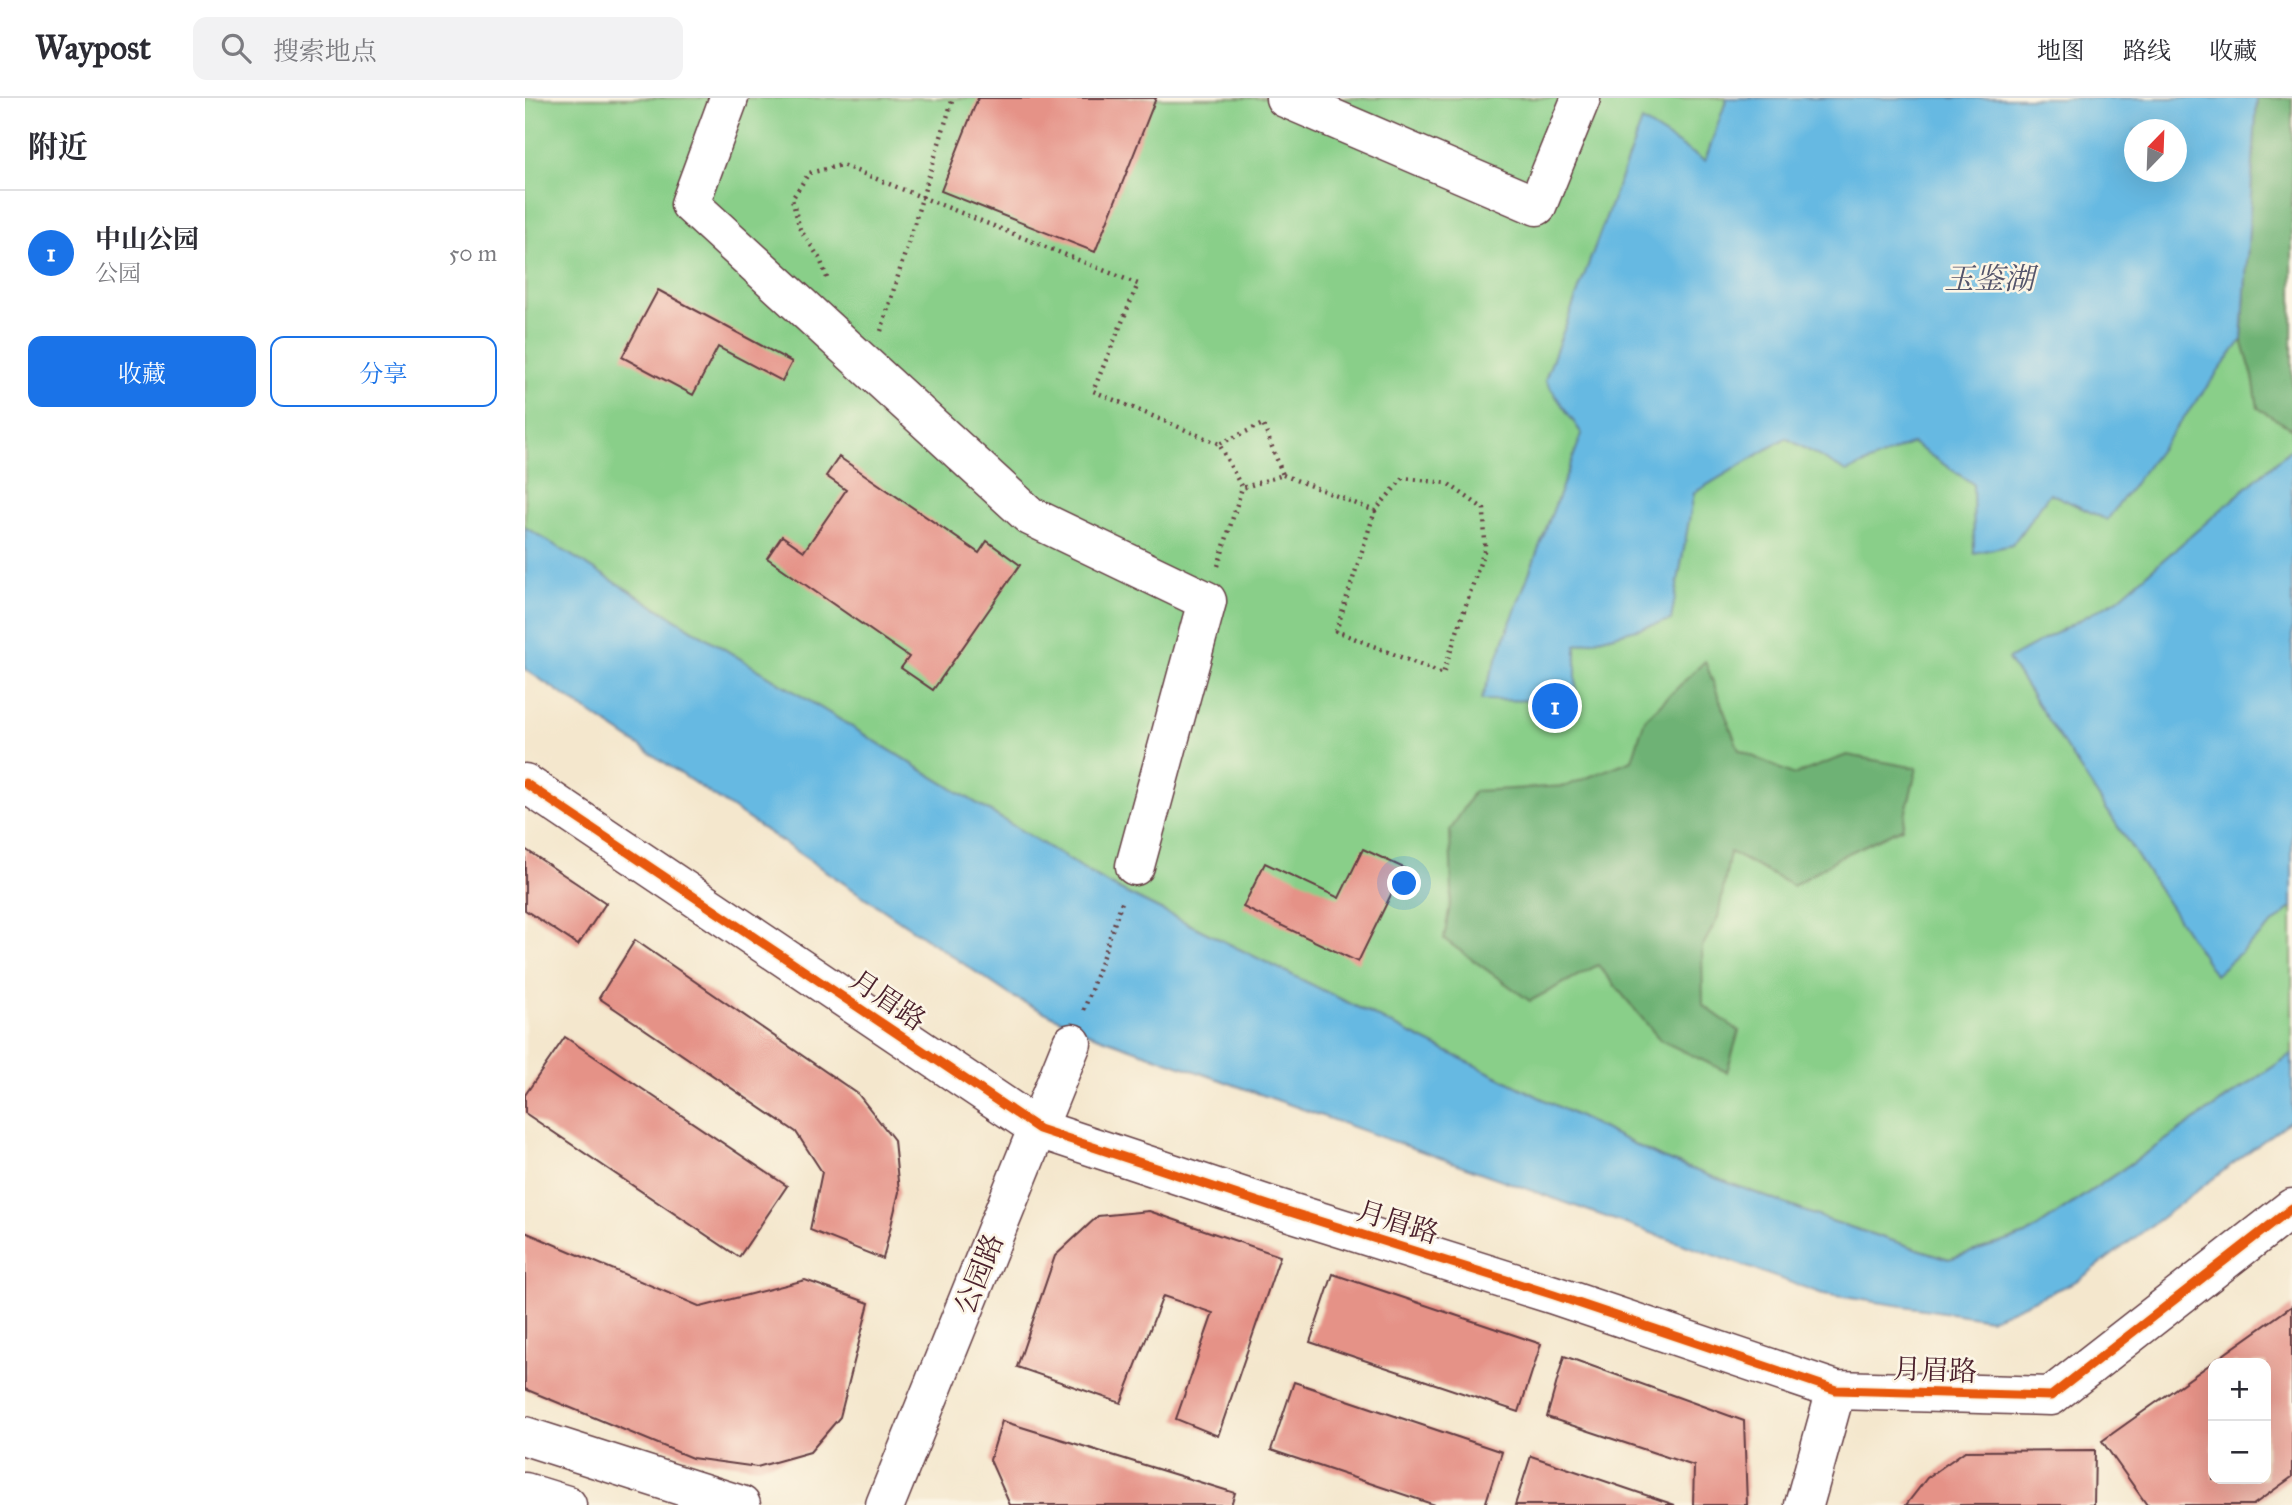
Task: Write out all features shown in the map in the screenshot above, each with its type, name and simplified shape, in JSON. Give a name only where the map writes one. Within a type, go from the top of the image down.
[{"type":"street","points":[[729,98],[690,204],[1030,516],[1207,601],[1135,866]]},
{"type":"street","points":[[1285,98],[1537,206],[1581,98]]},
{"type":"street","name":"月眉路","points":[[525,783],[1039,1129],[1271,1206],[1554,1295],[1836,1390],[2051,1396],[2292,1208]]},
{"type":"street","name":"公园路","points":[[885,1505],[1072,1044]]},
{"type":"street","points":[[1804,1505],[1836,1390]]},
{"type":"street","points":[[525,1436],[741,1505]]},
{"type":"street","points":[[525,1492],[567,1505]]},
{"type":"path","points":[[869,368],[953,98]]},
{"type":"path","points":[[817,320],[831,290],[820,259],[800,229],[792,199],[809,173],[842,165],[1138,284],[1094,391],[1219,444],[1242,488],[1207,601]]},
{"type":"path","points":[[1219,444],[1263,424],[1283,475]]},
{"type":"path","points":[[1242,488],[1283,475],[1375,511]]},
{"type":"path","points":[[1403,478],[1447,483],[1484,509],[1485,548],[1443,674],[1336,631],[1375,511],[1403,478]]},
{"type":"path","points":[[1072,1044],[1135,866]]},
{"type":"green space","points":[[525,98],[2292,98],[2292,1054],[2026,1235],[1949,1259],[1828,1220],[1662,1158],[1110,885],[525,527]]},
{"type":"green space","points":[[2257,98],[2292,98],[2292,429],[2258,408],[2253,377],[2242,340]]},
{"type":"green space","points":[[1705,661],[1739,750],[1794,775],[1847,755],[1917,768],[1902,828],[1840,857],[1793,886],[1730,852],[1718,918],[1702,947],[1703,1005],[1739,1031],[1727,1072],[1660,1040],[1598,965],[1530,1001],[1444,939],[1452,893],[1450,831],[1474,791],[1566,786],[1632,760],[1645,719]]},
{"type":"water","name":"玉鉴湖","points":[[1727,98],[2257,98],[2242,340],[2107,520],[2050,493],[2012,545],[1974,553],[1973,484],[1912,443],[1847,472],[1786,438],[1694,493],[1671,620],[1576,645],[1576,701],[1481,700],[1582,434],[1545,380],[1642,121],[1705,161]]},
{"type":"water","points":[[2292,448],[2292,907],[2215,975],[2008,659],[2118,599]]},
{"type":"water","points":[[525,527],[1110,885],[1662,1158],[1828,1220],[1949,1259],[2026,1235],[2292,1054],[2292,1119],[2079,1280],[1990,1319],[1823,1294],[1088,1033],[1013,997],[525,669]]},
{"type":"building","points":[[978,98],[1156,98],[1095,252],[941,191]]},
{"type":"building","points":[[658,290],[792,362],[782,381],[718,347],[693,395],[622,357]]},
{"type":"building","points":[[839,457],[979,553],[987,541],[1020,565],[933,690],[901,668],[909,657],[767,558],[782,536],[804,551],[846,490],[826,476]]},
{"type":"building","points":[[525,849],[606,903],[578,945],[525,910]]},
{"type":"building","points":[[1363,849],[1404,868],[1358,962],[1243,907],[1265,863],[1339,898]]},
{"type":"building","points":[[635,940],[858,1094],[894,1140],[899,1192],[883,1259],[810,1230],[822,1172],[796,1132],[599,998]]},
{"type":"building","points":[[565,1037],[787,1186],[739,1257],[525,1113],[525,1095]]},
{"type":"building","points":[[1149,1211],[1280,1256],[1218,1436],[1176,1419],[1213,1313],[1163,1296],[1121,1403],[1017,1367],[1055,1256],[1098,1216]]},
{"type":"building","points":[[525,1232],[701,1307],[805,1280],[869,1303],[840,1417],[810,1452],[757,1467],[692,1458],[525,1389]]},
{"type":"building","points":[[1333,1274],[1541,1344],[1519,1412],[1310,1342]]},
{"type":"building","points":[[2292,1306],[2292,1477],[2253,1505],[2147,1505],[2102,1441],[2208,1366],[2208,1484],[2271,1484],[2271,1358],[2219,1358]]},
{"type":"building","points":[[1564,1356],[1744,1421],[1747,1505],[1693,1505],[1694,1466],[1547,1417]]},
{"type":"building","points":[[1294,1382],[1502,1452],[1485,1505],[1435,1505],[1271,1450]]},
{"type":"building","points":[[1002,1421],[1235,1493],[1231,1505],[1010,1505],[990,1460]]},
{"type":"building","points":[[2095,1450],[2094,1505],[1906,1505],[1927,1478],[1965,1451]]},
{"type":"building","points":[[1531,1456],[1675,1505],[1515,1505]]},
{"type":"cycle path","points":[[525,783],[1039,1129],[1271,1206],[1554,1295],[1836,1390],[2051,1396],[2292,1208]]},
{"type":"place","name":"中山公园","points":[[1555,706]]}]
